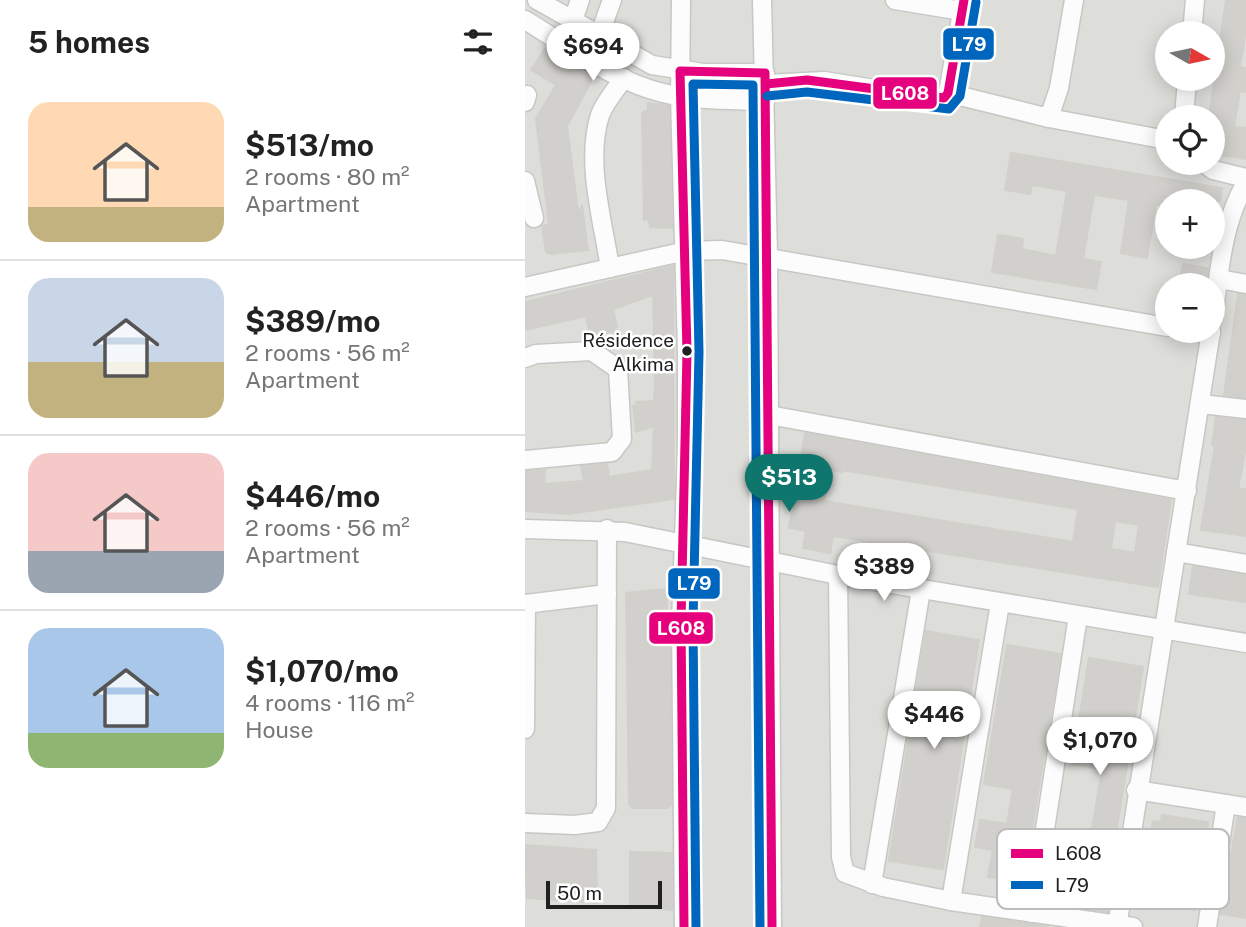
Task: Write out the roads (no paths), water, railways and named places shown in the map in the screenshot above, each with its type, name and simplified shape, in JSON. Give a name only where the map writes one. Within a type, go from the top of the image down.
[{"type":"street","points":[[537,0],[652,65],[765,86]]},
{"type":"street","points":[[573,20],[580,0]]},
{"type":"street","points":[[600,36],[612,0]]},
{"type":"street","points":[[681,0],[680,96],[686,251],[687,452],[681,623],[684,927]]},
{"type":"street","points":[[762,0],[768,256],[772,927]]},
{"type":"street","points":[[525,20],[624,78],[651,90],[680,96],[807,80],[944,98],[948,93],[963,6],[895,0]]},
{"type":"street","points":[[1049,118],[1059,88],[1074,0]]},
{"type":"street","points":[[1193,21],[1195,0]]},
{"type":"street","points":[[610,268],[598,188],[597,129],[601,113],[624,78]]},
{"type":"street","points":[[948,93],[1049,118],[1155,138]]},
{"type":"street","points":[[1220,273],[1231,218],[1246,180],[1225,174]]},
{"type":"street","points":[[525,181],[534,218]]},
{"type":"street","points":[[525,287],[686,251],[722,250],[1155,325]]},
{"type":"street","points":[[1225,280],[1246,284]]},
{"type":"street","points":[[1132,829],[1136,790],[1210,343]]},
{"type":"street","points":[[525,358],[536,354],[591,351],[618,369],[622,439],[612,452],[525,460]]},
{"type":"street","points":[[1201,404],[1246,409]]},
{"type":"street","points":[[769,415],[1187,491]]},
{"type":"street","points":[[525,529],[607,530],[921,590],[1246,643]]},
{"type":"street","points":[[525,822],[575,825],[598,822],[604,814],[607,791],[607,530]]},
{"type":"street","points":[[1176,552],[1246,564]]},
{"type":"street","points":[[838,575],[841,857],[845,873],[872,884],[997,908]]},
{"type":"street","points":[[872,884],[921,590]]},
{"type":"street","points":[[525,729],[526,604],[607,594]]},
{"type":"street","points":[[951,901],[1000,603]]},
{"type":"street","points":[[1045,829],[1077,616]]},
{"type":"street","points":[[1136,790],[1246,807]]},
{"type":"street","points":[[1223,829],[1227,804]]},
{"type":"street","points":[[1005,909],[1123,926]]},
{"type":"street","points":[[1032,913],[1033,909]]},
{"type":"street","points":[[1207,927],[1210,909]]},
{"type":"place","name":"Résidence Alkima","points":[[687,351]]}]
